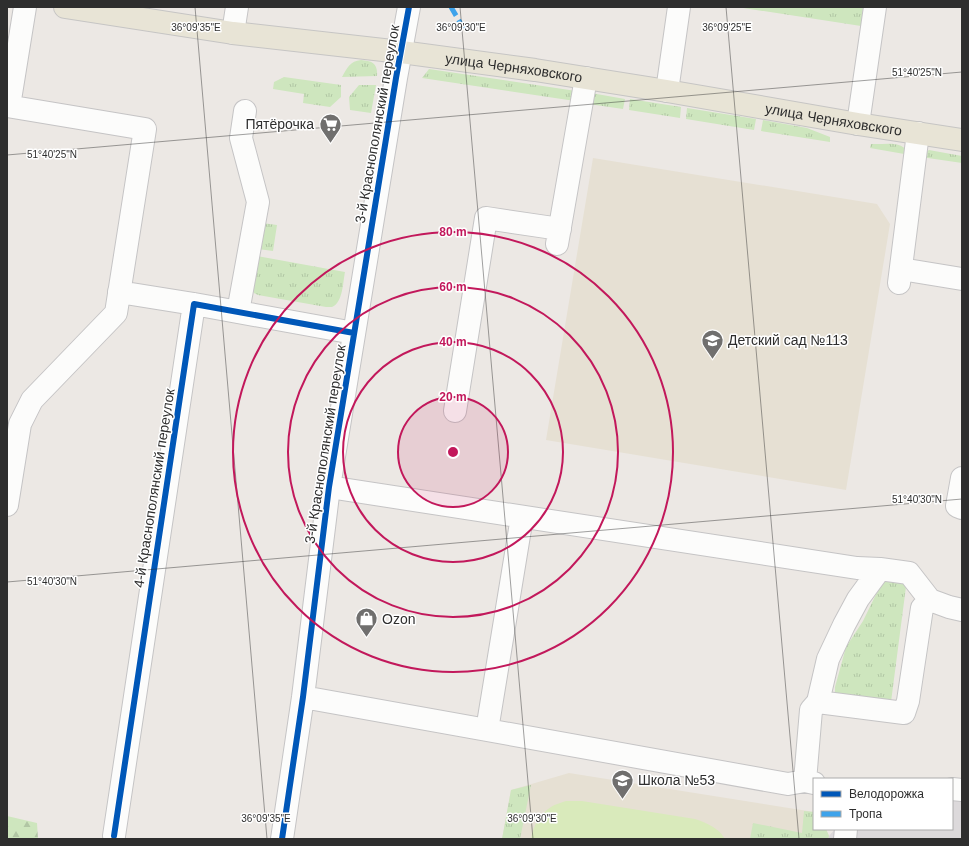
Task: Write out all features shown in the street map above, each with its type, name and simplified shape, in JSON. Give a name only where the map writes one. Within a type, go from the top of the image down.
[{"type":"main road","name":"улица Черняховского","points":[[65,7],[233,33],[401,52],[535,70],[962,140]]},
{"type":"street","points":[[7,505],[20,424],[32,400],[116,313],[145,129],[8,106],[25,7]]},
{"type":"street","points":[[233,33],[237,7]]},
{"type":"street","name":"3-й Краснополянский переулок","points":[[282,839],[303,698],[329,487],[409,7]]},
{"type":"street","points":[[667,91],[680,7]]},
{"type":"street","points":[[858,124],[875,7]]},
{"type":"street","points":[[455,411],[486,218],[559,237],[586,78]]},
{"type":"street","points":[[238,312],[258,202],[241,138],[245,112]]},
{"type":"street","points":[[918,134],[900,276],[962,279]]},
{"type":"street","points":[[119,292],[194,304],[354,334]]},
{"type":"street","name":"4-й Краснополянский переулок","points":[[114,836],[194,304]]},
{"type":"street","points":[[962,478],[957,506],[962,508]]},
{"type":"street","points":[[329,487],[857,568],[880,569],[909,573],[930,600],[962,610]]},
{"type":"street","points":[[487,730],[522,517]]},
{"type":"street","points":[[303,698],[788,784],[809,782],[811,710],[818,702],[828,659],[858,599],[880,569]]},
{"type":"street","points":[[818,702],[904,713],[908,700],[922,608],[930,600]]},
{"type":"shaded area","name":"Детский сад №113","points":[[593,158],[877,204],[890,224],[846,490],[546,440]]},
{"type":"shaded area","name":"Школа №53","points":[[569,773],[813,812],[813,830],[826,830],[829,836],[828,839],[502,839],[511,790]]},
{"type":"shaded area","points":[[953,796],[962,797],[962,839],[828,839],[834,830],[953,830]]},
{"type":"green space","points":[[737,7],[863,7],[861,26]]},
{"type":"green space","points":[[361,60],[371,62],[375,65],[377,76],[342,77],[351,63]]},
{"type":"green space","points":[[429,69],[576,91],[575,101],[422,78]]},
{"type":"green space","points":[[284,77],[341,85],[341,97],[330,107],[303,103],[304,94],[273,89],[274,82]]},
{"type":"green space","points":[[359,85],[376,85],[371,113],[350,110],[349,97]]},
{"type":"green space","points":[[591,93],[625,99],[623,109],[589,104]]},
{"type":"green space","points":[[630,99],[681,107],[680,118],[629,110]]},
{"type":"green space","points":[[687,108],[756,119],[754,130],[686,119]]},
{"type":"green space","points":[[763,120],[807,128],[830,137],[830,142],[761,131]]},
{"type":"green space","points":[[871,144],[898,145],[907,150],[910,155],[870,148]]},
{"type":"green space","points":[[929,150],[962,156],[962,163],[921,157]]},
{"type":"green space","points":[[262,223],[277,225],[273,251],[258,249]]},
{"type":"green space","points":[[257,256],[345,272],[342,291],[336,305],[326,307],[254,293],[252,284]]},
{"type":"green space","points":[[907,579],[891,702],[837,698],[835,687],[846,647],[863,621],[883,580]]},
{"type":"green space","points":[[531,785],[520,839],[502,839],[511,790]]},
{"type":"green space","points":[[566,801],[582,801],[695,819],[716,829],[725,839],[531,839],[535,825],[540,817],[556,804]]},
{"type":"green space","points":[[804,811],[813,812],[813,830],[826,830],[829,836],[828,839],[750,839],[753,823],[802,833]]},
{"type":"green space","points":[[7,816],[37,823],[38,839],[7,839]]},
{"type":"marked path","points":[[451,7],[464,29]]},
{"type":"cycle path","points":[[282,839],[303,697],[329,487],[409,7]]},
{"type":"cycle path","points":[[114,836],[194,304],[354,333]]},
{"type":"place","name":"Пятёрочка","points":[[330,144]]},
{"type":"place","name":"Детский сад №113","points":[[713,360]]},
{"type":"place","name":"Ozon","points":[[367,638]]},
{"type":"place","name":"Школа №53","points":[[623,800]]}]
